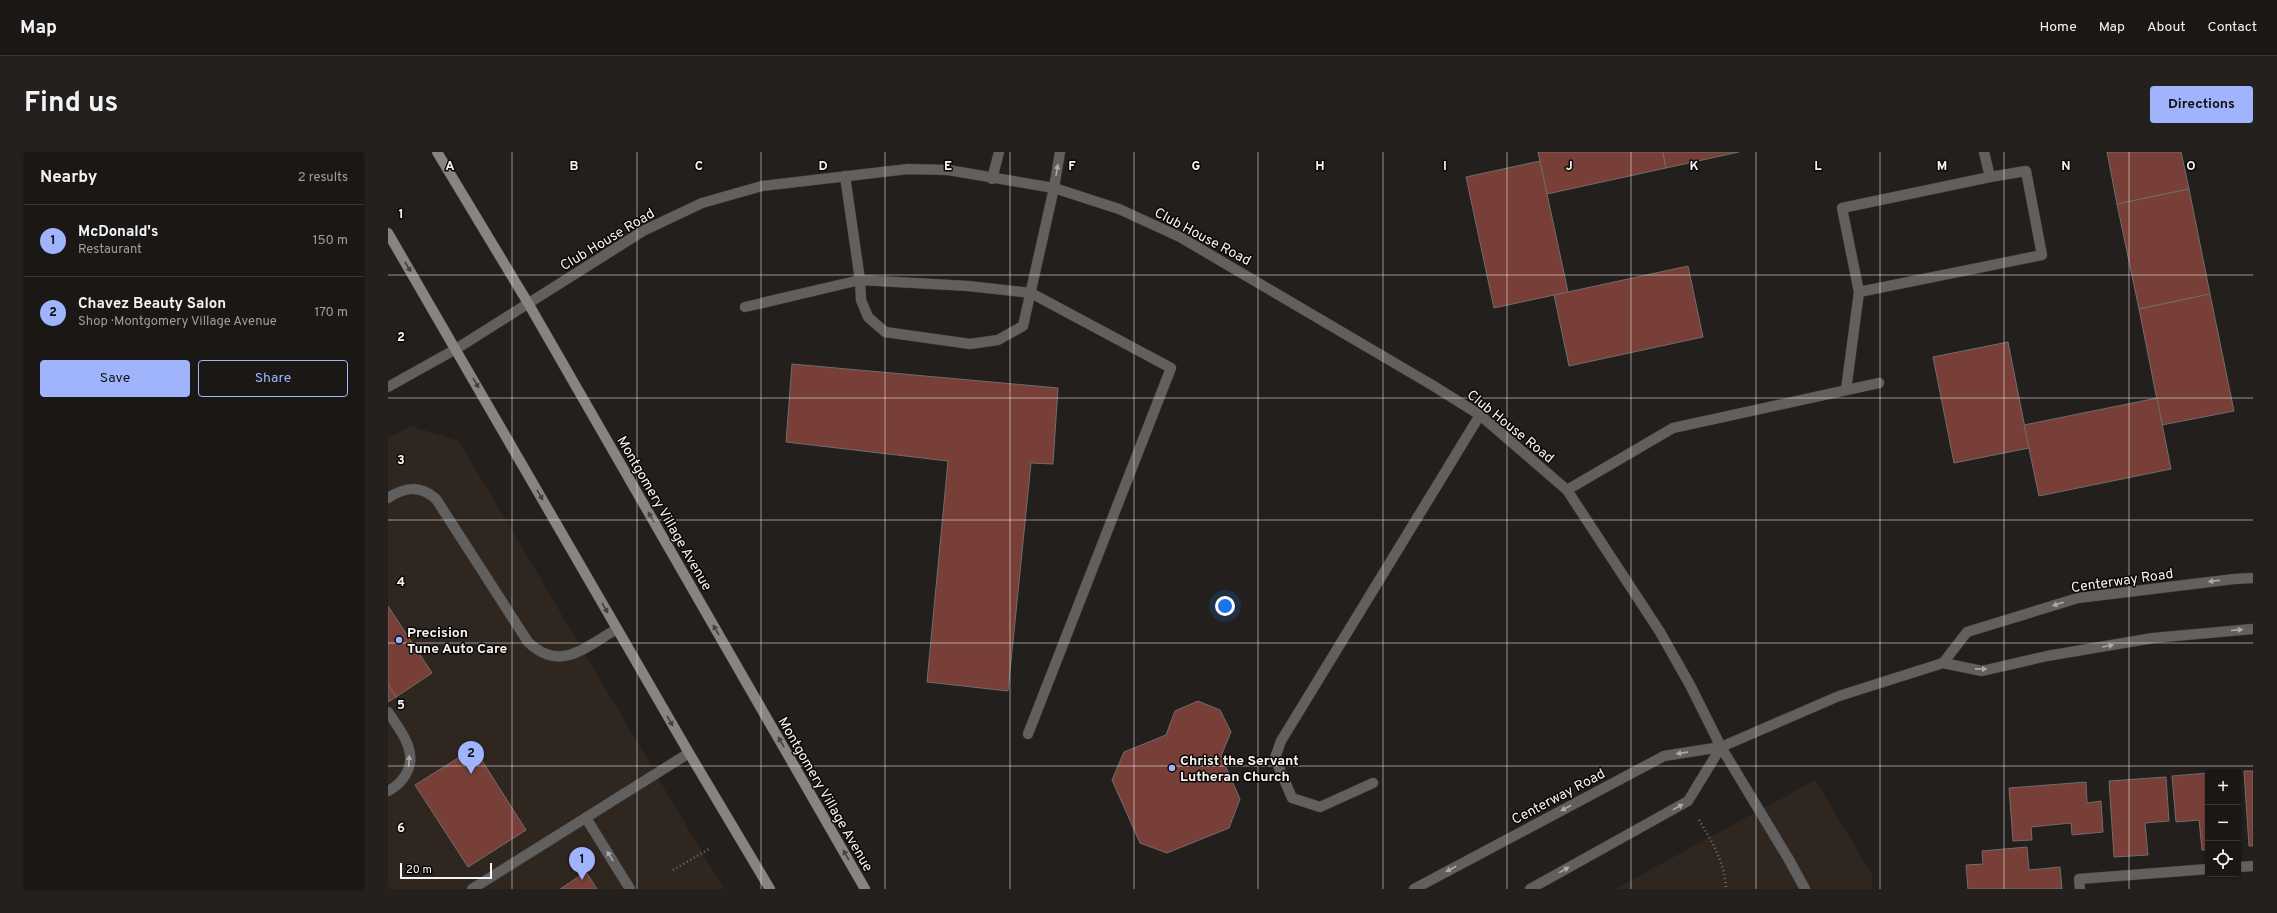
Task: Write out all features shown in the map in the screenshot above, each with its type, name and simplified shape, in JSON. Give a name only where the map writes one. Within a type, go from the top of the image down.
[{"type":"main road","name":"Montgomery Village Avenue","points":[[437,152],[528,303],[865,889]]},
{"type":"main road","points":[[388,233],[689,754],[770,889]]},
{"type":"street","points":[[992,179],[999,152]]},
{"type":"street","points":[[845,176],[860,280],[861,300],[868,317],[885,332],[970,344],[998,340],[1023,326],[1054,188],[1060,152]]},
{"type":"street","points":[[1984,152],[1990,177]]},
{"type":"street","name":"Club House Road","points":[[388,387],[456,349],[643,231],[702,203],[762,186],[908,169],[948,170],[992,179],[1054,188],[1119,209],[1180,237],[1426,381],[1480,416],[1567,490],[1660,632],[1690,685],[1721,747],[1805,889]]},
{"type":"street","points":[[1846,390],[1859,292],[1842,208],[1990,177],[2026,171],[2042,255],[1859,292]]},
{"type":"street","points":[[745,307],[860,280],[968,286],[1031,293],[1171,368],[1028,734]]},
{"type":"street","points":[[1567,490],[1673,428],[1879,384]]},
{"type":"street","points":[[1373,783],[1320,807],[1292,798],[1275,758],[1281,741],[1480,416]]},
{"type":"street","points":[[388,498],[407,489],[418,488],[427,491],[436,498],[528,642],[538,652],[549,657],[563,657],[577,652],[617,629]]},
{"type":"street","name":"Centerway Road","points":[[1943,663],[1967,632],[2078,598],[2253,578]]},
{"type":"street","name":"Centerway Road","points":[[1414,889],[1664,756],[1721,747],[1839,696],[1943,663],[1982,671],[2047,656],[2153,638],[2253,629]]},
{"type":"street","points":[[388,712],[408,744],[410,757],[409,769],[402,780],[388,790]]},
{"type":"street","points":[[1530,889],[1688,801],[1721,747]]},
{"type":"street","points":[[472,889],[689,754]]},
{"type":"street","points":[[586,818],[630,889]]},
{"type":"street","points":[[2241,867],[2253,866]]},
{"type":"street","points":[[2080,889],[2079,879],[2205,869]]},
{"type":"path","points":[[1695,814],[1719,856],[1724,870],[1726,889]]},
{"type":"path","points":[[673,870],[709,849]]},
{"type":"shaded area","points":[[411,426],[459,441],[724,889],[388,889],[388,438]]},
{"type":"shaded area","points":[[1815,780],[1872,875],[1872,889],[1615,889]]},
{"type":"building","points":[[1538,152],[1663,152],[1666,168],[1547,194]]},
{"type":"building","points":[[1663,152],[1739,152],[1666,168]]},
{"type":"building","points":[[2107,152],[2181,152],[2189,189],[2117,204]]},
{"type":"building","points":[[1540,161],[1568,292],[1494,308],[1466,177]]},
{"type":"building","points":[[2189,189],[2210,294],[2139,309],[2117,204]]},
{"type":"building","points":[[1688,266],[1703,337],[1569,366],[1554,295]]},
{"type":"building","points":[[2210,294],[2234,411],[2162,425],[2139,309]]},
{"type":"building","points":[[2008,342],[2029,448],[1954,463],[1933,357]]},
{"type":"building","points":[[792,364],[1058,388],[1053,464],[1031,463],[1008,691],[927,682],[948,461],[786,442]]},
{"type":"building","points":[[2157,398],[2171,469],[2039,496],[2024,425]]},
{"type":"building","name":"Precision Tune Auto Care","points":[[388,606],[432,673],[396,697],[388,685]]},
{"type":"building","points":[[388,685],[396,697],[388,702]]},
{"type":"building","name":"Christ the Servant Lutheran Church","points":[[1198,701],[1220,710],[1231,732],[1221,756],[1240,799],[1229,828],[1167,853],[1140,843],[1112,780],[1124,752],[1166,735],[1175,711]]},
{"type":"building","points":[[474,748],[526,830],[468,867],[415,785]]},
{"type":"building","points":[[2244,771],[2253,771],[2253,846],[2249,846]]},
{"type":"building","points":[[2205,773],[2205,850],[2202,850],[2199,820],[2176,822],[2172,776]]},
{"type":"building","points":[[2166,777],[2169,821],[2145,823],[2148,855],[2114,857],[2109,781]]},
{"type":"building","points":[[2086,782],[2087,803],[2101,801],[2103,832],[2072,835],[2071,823],[2031,827],[2032,840],[2013,841],[2009,788]]},
{"type":"building","points":[[2027,847],[2029,870],[2060,867],[2062,889],[1968,889],[1966,865],[1983,864],[1982,851]]},
{"type":"building","points":[[586,872],[597,889],[560,889]]},
{"type":"place","name":"Precision Tune Auto Care","points":[[399,640]]},
{"type":"place","name":"Christ the Servant Lutheran Church","points":[[1172,768]]},
{"type":"place","name":"Chavez Beauty Salon","points":[[471,774]]},
{"type":"place","name":"McDonald's","points":[[582,880]]}]
